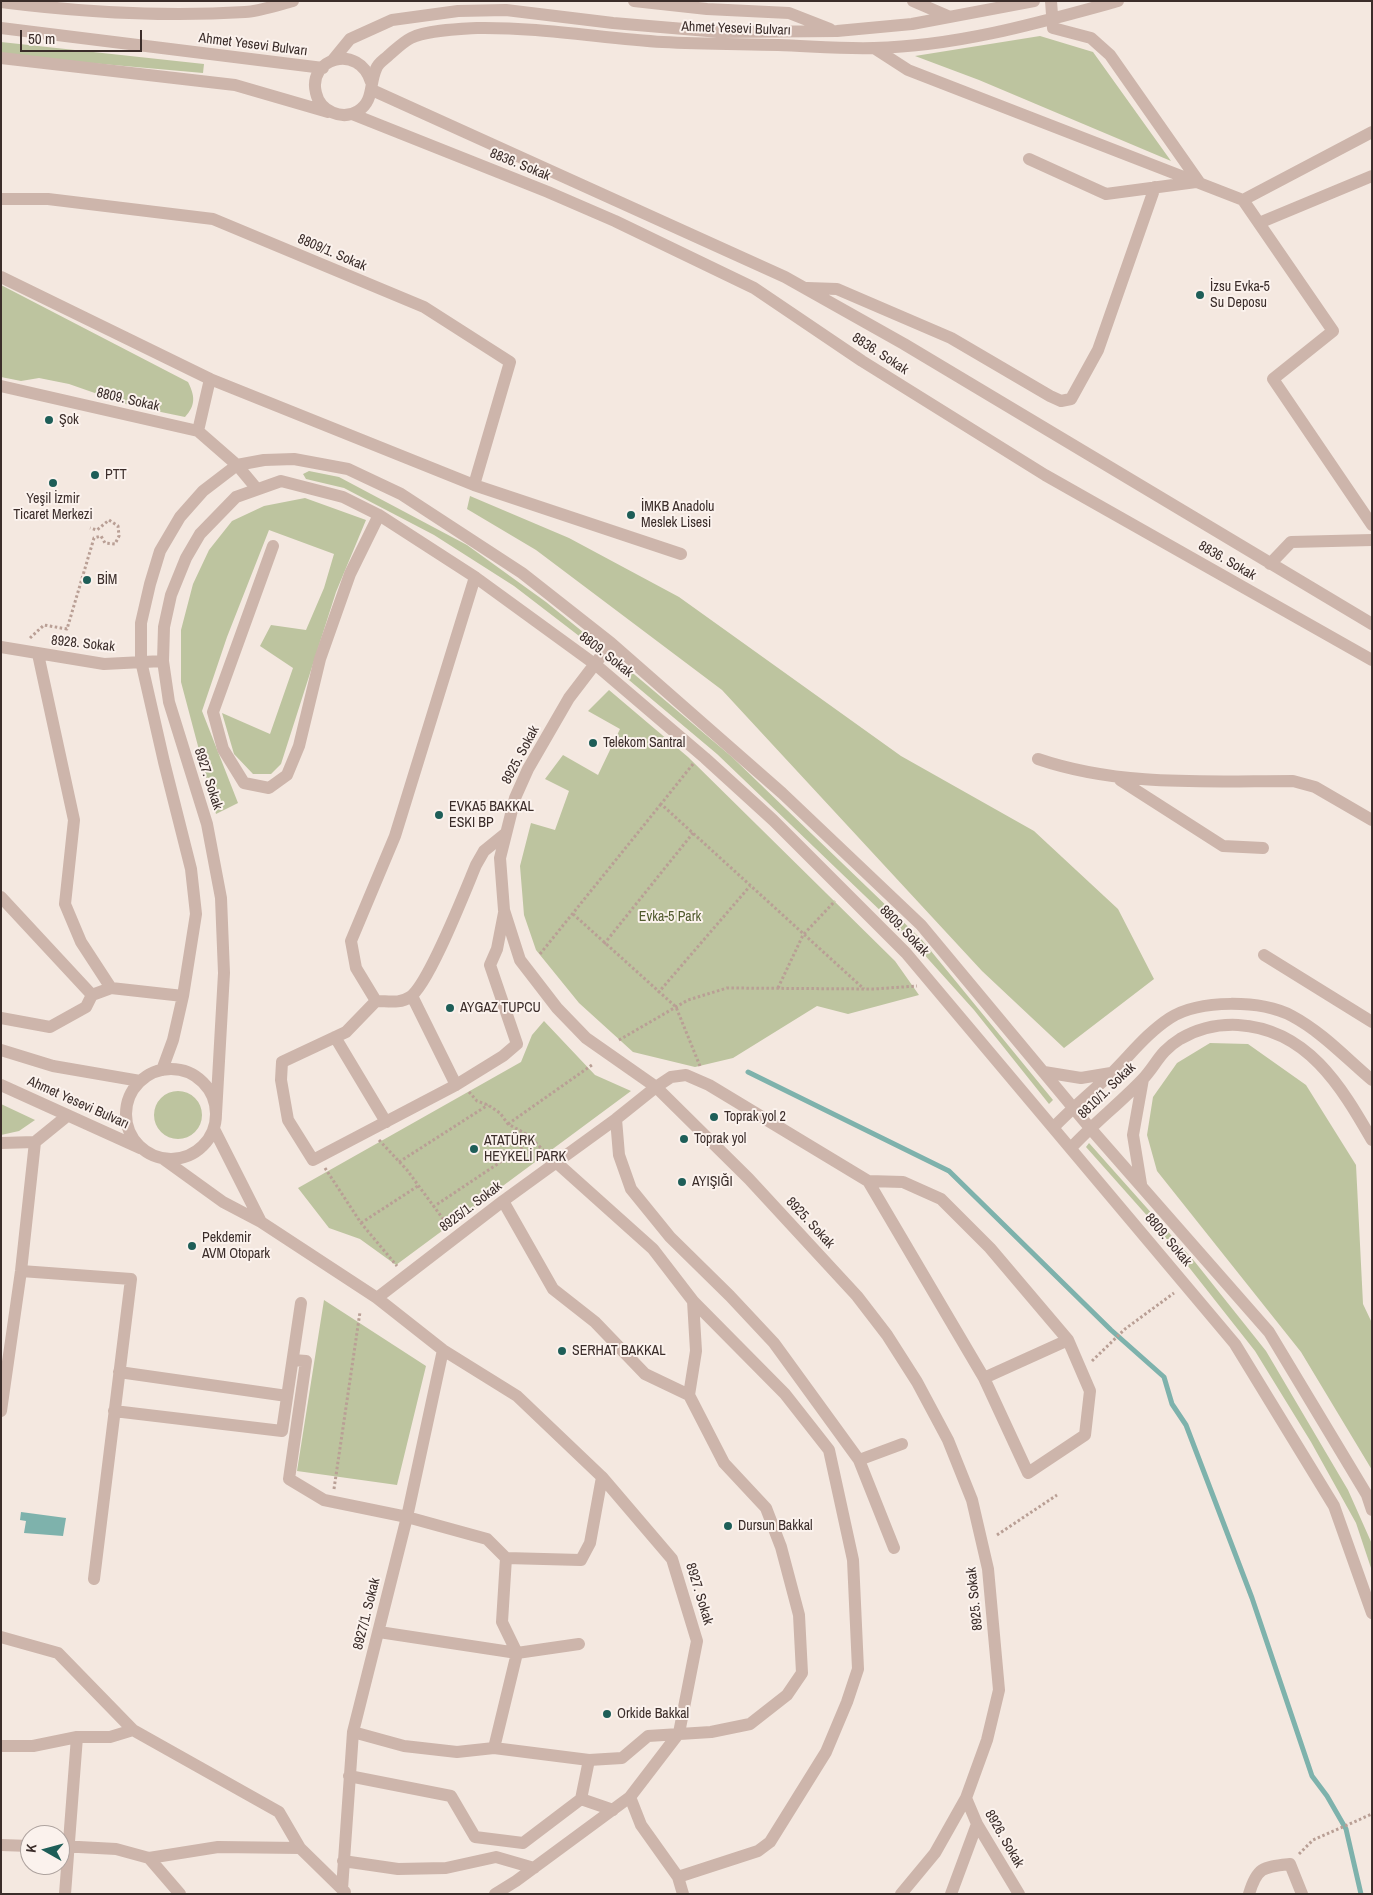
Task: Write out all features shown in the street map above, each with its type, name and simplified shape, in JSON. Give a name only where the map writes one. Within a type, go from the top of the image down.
[{"type":"street","points":[[1,2],[43,7],[161,13],[247,12],[293,1]]},
{"type":"street","points":[[634,1],[707,9],[789,13],[836,31]]},
{"type":"street","points":[[913,1],[951,17]]},
{"type":"street","points":[[334,114],[325,109],[316,92],[316,83],[327,65],[350,39],[392,20],[458,12],[506,10],[613,23],[720,32],[836,31],[912,24],[1034,1]]},
{"type":"street","points":[[1051,1],[1053,28],[1091,38],[1110,55],[1199,182]]},
{"type":"street","name":"Ahmet Yesevi Bulvarı","points":[[371,86],[377,66],[413,37],[456,29],[513,27],[665,42],[874,48],[926,44],[984,36],[1118,1]]},
{"type":"street","name":"Ahmet Yesevi Bulvarı","points":[[1,28],[327,65]]},
{"type":"street","points":[[874,48],[908,70],[1243,200],[1333,332],[1273,379],[1372,525]]},
{"type":"street","points":[[1,58],[235,85],[334,114],[352,114],[366,105],[371,86],[364,67],[349,59],[327,65]]},
{"type":"street","points":[[371,86],[580,186],[685,231],[804,287],[904,344],[1372,624]]},
{"type":"street","name":"8836. Sokak","points":[[352,114],[548,192],[623,225],[754,288],[862,361],[1045,475],[1372,660]]},
{"type":"street","points":[[1243,200],[1372,132]]},
{"type":"street","points":[[1029,159],[1106,194],[1199,182]]},
{"type":"street","points":[[1259,223],[1372,176]]},
{"type":"street","points":[[804,287],[836,289],[951,338],[1050,396],[1062,401],[1071,399],[1098,350],[1155,187]]},
{"type":"street","name":"8809/1. Sokak","points":[[1,199],[48,199],[213,219],[424,307],[510,362],[474,486]]},
{"type":"street","points":[[1,277],[210,379],[474,486],[681,554]]},
{"type":"street","points":[[198,431],[210,379]]},
{"type":"street","name":"8809. Sokak","points":[[1,386],[198,431],[237,465],[256,489],[281,481],[343,497],[379,515],[475,577],[596,665],[704,758],[773,820],[906,953],[1235,1344],[1334,1506],[1372,1613]]},
{"type":"street","name":"8809. Sokak","points":[[237,465],[264,460],[294,460],[348,469],[392,490],[522,572],[612,643],[782,794],[921,925],[1072,1108],[1268,1332],[1367,1495],[1372,1510]]},
{"type":"street","points":[[162,1070],[173,1040],[184,996],[196,914],[191,868],[141,661],[142,623],[150,584],[160,551],[180,517],[203,491],[237,465]]},
{"type":"street","name":"8927. Sokak","points":[[216,1114],[224,973],[221,898],[207,824],[169,702],[163,661],[164,627],[171,596],[186,558],[200,534],[218,512],[236,497],[256,489]]},
{"type":"street","points":[[273,546],[213,712],[224,749],[244,783],[269,788],[287,775],[299,746],[320,659],[350,574],[379,515]]},
{"type":"street","name":"8836. Sokak","points":[[1270,564],[1291,542],[1372,540]]},
{"type":"street","points":[[376,1001],[356,968],[352,941],[395,836],[475,577]]},
{"type":"street","name":"8925. Sokak","points":[[612,643],[569,698],[528,769],[515,798],[500,858],[504,910],[520,960],[557,1008],[586,1038],[656,1087],[749,1179],[857,1296],[887,1334],[917,1382],[948,1440],[972,1500],[988,1569],[999,1690],[988,1740],[966,1798],[935,1853],[901,1894]]},
{"type":"street","name":"8928. Sokak","points":[[1,647],[104,664],[163,661]]},
{"type":"street","points":[[31,652],[74,820],[65,904],[80,942],[111,988]]},
{"type":"street","points":[[1038,759],[1071,770],[1150,782],[1293,781],[1315,787],[1372,820]]},
{"type":"street","points":[[1116,777],[1223,846],[1263,848]]},
{"type":"street","points":[[504,910],[498,949],[490,965],[517,1044],[461,1087],[386,1122],[313,1160],[288,1120],[281,1080],[282,1062],[346,1032],[376,1001],[401,1002],[412,996],[433,965],[476,865],[484,852],[505,834]]},
{"type":"street","points":[[1,897],[92,995]]},
{"type":"street","points":[[1264,955],[1372,1022]]},
{"type":"street","points":[[1,1018],[50,1027],[86,1007],[92,995],[111,988],[184,996]]},
{"type":"street","points":[[412,996],[461,1087]]},
{"type":"street","name":"8810/1. Sokak","points":[[1054,1128],[1147,1035],[1172,1017],[1198,1008],[1234,1004],[1264,1006],[1290,1015],[1311,1028],[1372,1080]]},
{"type":"street","name":"8810/1. Sokak","points":[[1071,1148],[1143,1079],[1161,1053],[1198,1030],[1221,1024],[1256,1026],[1295,1042],[1338,1084],[1372,1140]]},
{"type":"street","points":[[334,1037],[386,1122]]},
{"type":"street","name":"Ahmet Yesevi Bulvarı","points":[[1,1050],[53,1066],[140,1081]]},
{"type":"street","points":[[183,1070],[197,1076],[211,1093],[216,1114],[214,1129],[207,1142],[196,1152],[183,1158],[162,1158],[154,1156],[142,1148],[132,1137],[127,1122],[126,1107],[131,1093],[140,1081],[153,1072],[183,1070]]},
{"type":"street","points":[[1044,1072],[1080,1078],[1111,1073]]},
{"type":"street","name":"8925/1. Sokak","points":[[377,1298],[553,1160],[616,1119],[671,1077],[686,1075],[709,1085],[868,1181]]},
{"type":"street","points":[[1142,1186],[1133,1135],[1143,1079]]},
{"type":"street","name":"Ahmet Yesevi Bulvarı","points":[[1,1085],[142,1148]]},
{"type":"street","points":[[1,1143],[35,1142],[67,1116]]},
{"type":"street","points":[[616,1119],[619,1155],[631,1189],[670,1237],[730,1296],[774,1343],[860,1460],[894,1548]]},
{"type":"street","points":[[214,1129],[261,1222]]},
{"type":"street","points":[[1,1411],[21,1271],[35,1142]]},
{"type":"street","name":"8927. Sokak","points":[[162,1158],[223,1202],[261,1222],[377,1298],[443,1350],[517,1396],[602,1477],[672,1559],[697,1641],[679,1733],[630,1797],[534,1868],[495,1894]]},
{"type":"street","points":[[553,1160],[653,1249],[693,1301],[785,1394],[828,1450],[853,1560],[858,1669],[847,1702],[826,1752],[770,1842],[758,1851],[678,1877]]},
{"type":"street","points":[[868,1181],[903,1182],[941,1199],[990,1248],[1068,1340],[1090,1391],[1085,1436],[1028,1473],[984,1378],[868,1181]]},
{"type":"street","points":[[503,1201],[553,1289],[595,1322],[645,1374],[689,1395]]},
{"type":"street","points":[[21,1271],[131,1279],[94,1579]]},
{"type":"street","points":[[353,1732],[404,1746],[456,1752],[494,1748],[589,1760],[622,1758],[648,1736],[711,1732],[750,1724],[787,1695],[802,1673],[799,1615],[781,1547],[766,1508],[724,1463],[689,1395],[696,1350],[693,1301]]},
{"type":"street","points":[[114,1411],[282,1430],[301,1303]]},
{"type":"street","points":[[984,1378],[1068,1340]]},
{"type":"street","name":"8927/1. Sokak","points":[[344,1891],[344,1861],[353,1732],[406,1518],[443,1350]]},
{"type":"street","points":[[293,1360],[306,1361],[288,1479],[324,1500],[488,1539],[506,1558],[581,1560],[590,1543],[602,1477]]},
{"type":"street","points":[[119,1372],[288,1396]]},
{"type":"street","points":[[860,1460],[902,1444]]},
{"type":"street","points":[[494,1748],[517,1653],[502,1622],[506,1558]]},
{"type":"street","points":[[378,1632],[517,1653],[579,1644]]},
{"type":"street","points":[[1,1637],[58,1653],[134,1730],[280,1812],[300,1848],[344,1891]]},
{"type":"street","points":[[1,1746],[33,1746],[77,1737],[110,1737],[134,1730]]},
{"type":"street","points":[[67,1825],[77,1737]]},
{"type":"street","points":[[349,1776],[451,1796],[475,1837],[523,1842],[581,1799],[589,1760]]},
{"type":"street","points":[[630,1797],[641,1825],[678,1877],[683,1894]]},
{"type":"street","name":"8926. Sokak","points":[[966,1798],[976,1824],[1019,1894]]},
{"type":"street","points":[[581,1799],[613,1810]]},
{"type":"street","points":[[951,1894],[976,1824]]},
{"type":"street","points":[[1,1845],[20,1846]]},
{"type":"street","points":[[70,1846],[116,1849],[148,1858],[218,1847],[300,1848]]},
{"type":"street","points":[[344,1861],[398,1869],[446,1868],[496,1856],[534,1868]]},
{"type":"street","points":[[148,1858],[180,1894]]},
{"type":"street","points":[[1249,1894],[1254,1875],[1266,1867],[1290,1864],[1302,1894]]},
{"type":"street","points":[[65,1875],[65,1894]]},
{"type":"path","points":[[31,652],[26,641],[44,625],[66,629],[94,538],[101,536],[105,543],[114,544],[119,536],[118,526],[109,520],[96,530],[90,528]]},
{"type":"path","points":[[540,954],[694,763]]},
{"type":"path","points":[[661,804],[864,989]]},
{"type":"path","points":[[604,944],[693,833]]},
{"type":"path","points":[[658,993],[750,886]]},
{"type":"path","points":[[778,988],[803,935],[836,900]]},
{"type":"path","points":[[573,914],[658,993],[676,1007],[700,1066]]},
{"type":"path","points":[[619,1040],[688,1000],[726,988],[864,989],[917,986]]},
{"type":"path","points":[[508,1124],[592,1064]]},
{"type":"path","points":[[461,1087],[477,1101],[488,1105],[500,1113],[508,1124],[528,1136],[553,1160]]},
{"type":"path","points":[[399,1162],[488,1105]]},
{"type":"path","points":[[377,1138],[399,1162],[451,1230]]},
{"type":"path","points":[[434,1206],[532,1141]]},
{"type":"path","points":[[325,1168],[362,1223],[401,1270]]},
{"type":"path","points":[[362,1223],[418,1186]]},
{"type":"path","points":[[1081,1370],[1125,1329],[1174,1293]]},
{"type":"path","points":[[333,1502],[360,1312]]},
{"type":"path","points":[[997,1535],[1057,1495]]},
{"type":"path","points":[[1290,1864],[1313,1840],[1372,1814]]},
{"type":"green space","points":[[1040,36],[1093,52],[1171,161],[979,80],[915,56]]},
{"type":"green space","points":[[1,42],[204,64],[203,73],[1,55]]},
{"type":"green space","points":[[1,285],[188,382],[193,400],[189,413],[185,417],[132,406],[69,384],[39,378],[21,381],[1,377]]},
{"type":"green space","points":[[309,471],[339,477],[467,545],[546,602],[599,645],[599,648],[596,649],[514,586],[434,535],[344,488],[306,479],[303,474]]},
{"type":"green space","points":[[470,496],[569,538],[679,597],[901,756],[1034,831],[1118,909],[1154,979],[1064,1048],[982,971],[722,690],[536,550],[467,509]]},
{"type":"green space","points":[[305,498],[366,520],[336,592],[281,764],[271,774],[253,774],[234,754],[222,713],[270,734],[293,668],[260,646],[271,625],[306,630],[324,588],[334,554],[269,530],[227,637],[202,711],[238,803],[216,814],[181,682],[181,630],[193,584],[209,550],[232,521],[264,506]]},
{"type":"green space","points":[[628,669],[732,757],[922,940],[1053,1100],[1049,1104],[974,1010],[912,941],[717,754],[623,675]]},
{"type":"green space","name":"Evka-5 Park","points":[[609,690],[688,757],[895,961],[919,995],[848,1014],[817,1006],[733,1058],[695,1067],[633,1052],[579,1003],[536,950],[524,915],[520,866],[531,823],[555,830],[569,791],[545,779],[563,755],[598,775],[620,729],[588,711]]},
{"type":"green space","points":[[544,1021],[595,1075],[631,1091],[396,1265],[360,1239],[329,1228],[298,1188],[521,1062],[532,1035]]},
{"type":"green space","points":[[1210,1043],[1248,1044],[1306,1085],[1356,1165],[1363,1304],[1372,1323],[1372,1470],[1301,1352],[1157,1171],[1147,1135],[1153,1097],[1177,1063]]},
{"type":"green space","points":[[173,1091],[183,1091],[192,1095],[198,1101],[201,1106],[201,1124],[192,1135],[183,1139],[173,1139],[164,1135],[158,1129],[154,1120],[154,1110],[158,1101],[164,1095]]},
{"type":"green space","points":[[1,1104],[35,1120],[19,1131],[1,1135]]},
{"type":"green space","points":[[1089,1143],[1195,1262],[1266,1351],[1348,1490],[1372,1544],[1372,1571],[1356,1523],[1311,1442],[1255,1351],[1158,1228],[1086,1147]]},
{"type":"green space","points":[[324,1300],[426,1366],[397,1485],[297,1471]]},
{"type":"water","points":[[21,1512],[66,1518],[63,1536],[24,1533],[26,1521],[20,1520]]},
{"type":"waterway","points":[[748,1072],[949,1171],[1111,1330],[1164,1377],[1172,1404],[1186,1425],[1252,1598],[1312,1776],[1327,1796],[1346,1829],[1361,1894]]},
{"type":"place","name":"İzsu Evka-5 Su Deposu","points":[[1200,295]]},
{"type":"place","name":"Şok","points":[[49,420]]},
{"type":"place","name":"PTT","points":[[95,475]]},
{"type":"place","name":"Yeşil İzmir Ticaret Merkezi","points":[[53,483]]},
{"type":"place","name":"İMKB Anadolu Meslek Lisesi","points":[[631,515]]},
{"type":"place","name":"BİM","points":[[87,580]]},
{"type":"place","name":"Telekom Santral","points":[[593,743]]},
{"type":"place","name":"EVKA5 BAKKAL ESKI BP","points":[[439,815]]},
{"type":"place","name":"AYGAZ TUPCU","points":[[450,1008]]},
{"type":"place","name":"Toprak yol 2","points":[[714,1117]]},
{"type":"place","name":"Toprak yol","points":[[684,1139]]},
{"type":"place","name":"ATATÜRK HEYKELİ PARK","points":[[474,1149]]},
{"type":"place","name":"AYIŞIĞI","points":[[682,1182]]},
{"type":"place","name":"Pekdemir AVM Otopark","points":[[192,1246]]},
{"type":"place","name":"SERHAT BAKKAL","points":[[562,1351]]},
{"type":"place","name":"Dursun Bakkal","points":[[728,1526]]},
{"type":"place","name":"Orkide Bakkal","points":[[607,1714]]}]
